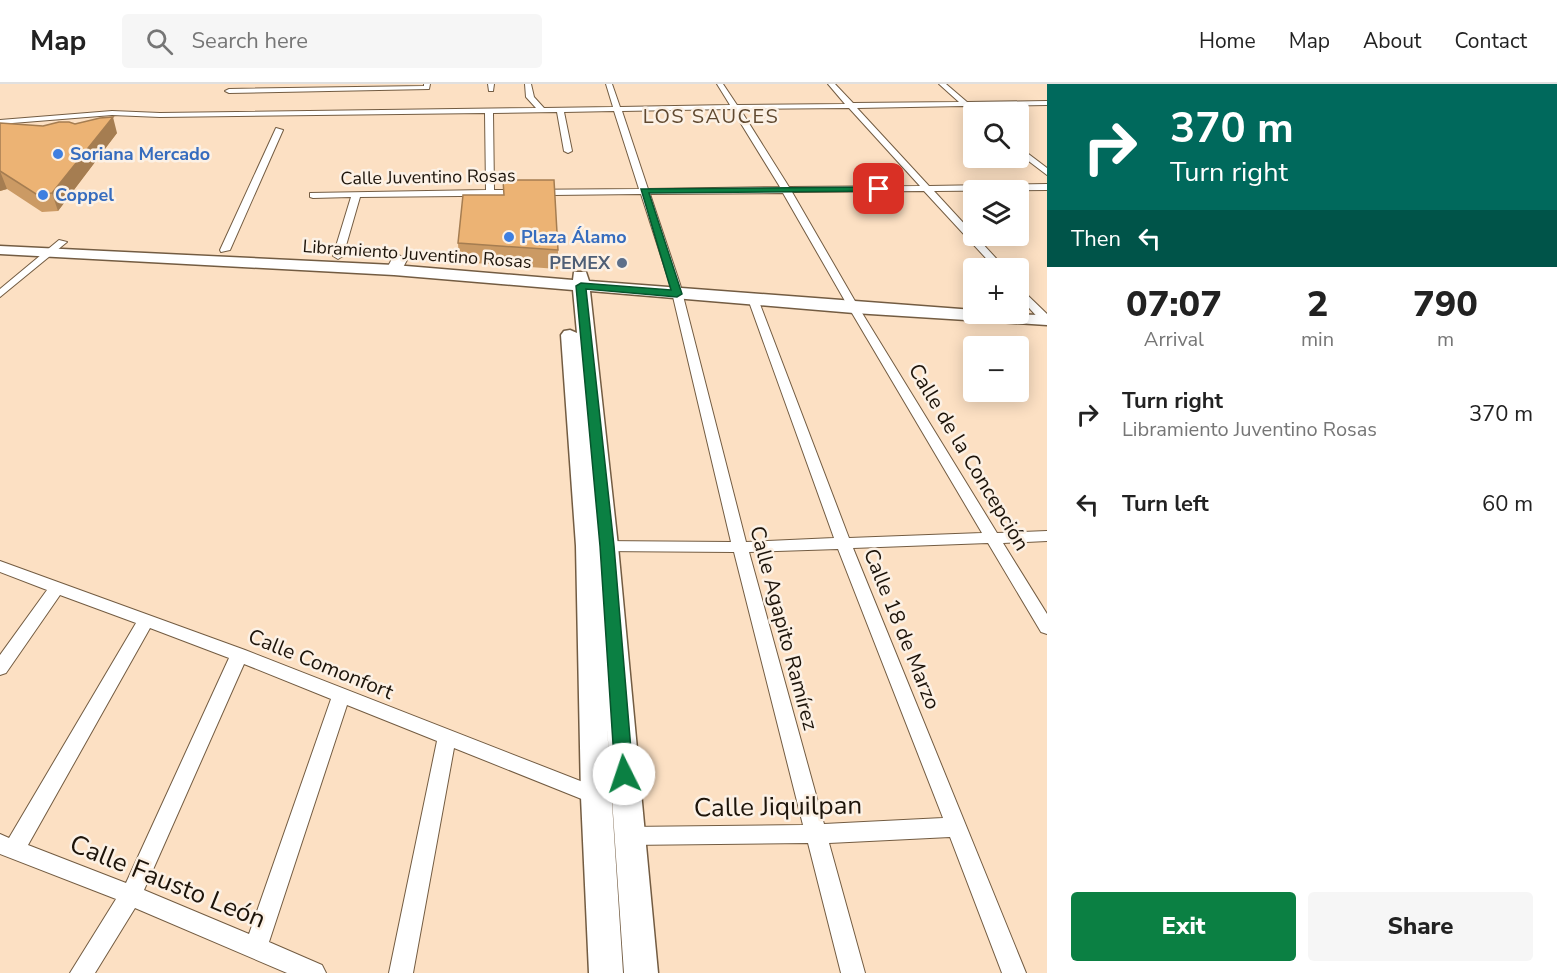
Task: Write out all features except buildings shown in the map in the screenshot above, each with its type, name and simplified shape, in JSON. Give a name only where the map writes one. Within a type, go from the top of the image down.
[{"type":"main road","name":"Libramiento Juventino Rosas","points":[[0,239],[338,256],[397,265]]},
{"type":"main road","name":"Libramiento Juventino Rosas","points":[[0,250],[397,265],[852,303],[963,304]]},
{"type":"main road","points":[[573,280],[597,546],[630,836],[641,973]]},
{"type":"main road","name":"Libramiento Juventino Rosas","points":[[676,289],[753,299],[1040,314]]},
{"type":"main road","points":[[597,546],[596,797],[606,973]]},
{"type":"street","points":[[524,110],[530,97],[528,84]]},
{"type":"street","name":"Calle Agapito Ramírez","points":[[609,84],[676,289],[814,834],[853,973]]},
{"type":"street","name":"Calle de la Concepción","points":[[720,84],[787,190],[1047,628]]},
{"type":"street","points":[[831,84],[990,258]]},
{"type":"street","points":[[942,84],[963,102]]},
{"type":"street","points":[[229,91],[427,86]]},
{"type":"street","points":[[344,111],[352,87]]},
{"type":"street","points":[[356,111],[363,87]]},
{"type":"street","points":[[530,97],[541,109]]},
{"type":"street","points":[[1029,103],[1047,103]]},
{"type":"street","points":[[0,122],[112,113],[160,115],[963,105]]},
{"type":"street","points":[[560,109],[568,151]]},
{"type":"street","points":[[489,110],[490,193]]},
{"type":"street","points":[[225,250],[279,130]]},
{"type":"street","points":[[1029,157],[1047,172]]},
{"type":"street","name":"Calle Juventino Rosas","points":[[313,195],[1047,187]]},
{"type":"street","points":[[338,256],[356,194]]},
{"type":"street","points":[[0,294],[62,242]]},
{"type":"street","name":"Calle 18 de Marzo","points":[[753,299],[843,542],[1014,973]]},
{"type":"street","points":[[1029,302],[1040,314]]},
{"type":"street","points":[[597,546],[740,547],[1047,536]]},
{"type":"street","name":"Calle Comonfort","points":[[0,566],[239,655],[596,797],[626,797]]},
{"type":"street","points":[[0,668],[58,586]]},
{"type":"street","points":[[7,847],[146,620]]},
{"type":"street","points":[[82,973],[131,895],[239,655]]},
{"type":"street","points":[[256,947],[341,695]]},
{"type":"street","points":[[401,973],[447,738]]},
{"type":"street","name":"Calle Jiquilpan","points":[[600,837],[814,834],[957,827]]},
{"type":"street","name":"Calle Fausto León","points":[[7,847],[131,895],[314,973]]},
{"type":"place","name":"Soriana Mercado","points":[[58,154]]},
{"type":"place","name":"Coppel","points":[[43,195]]},
{"type":"place","name":"Plaza Álamo","points":[[509,237]]},
{"type":"place","name":"PEMEX","points":[[622,263]]},
{"type":"district","name":"LOS SAUCES","points":[[711,116]]},
{"type":"route","points":[[624,774],[607,546],[581,286],[677,294],[644,191],[879,189]]}]
